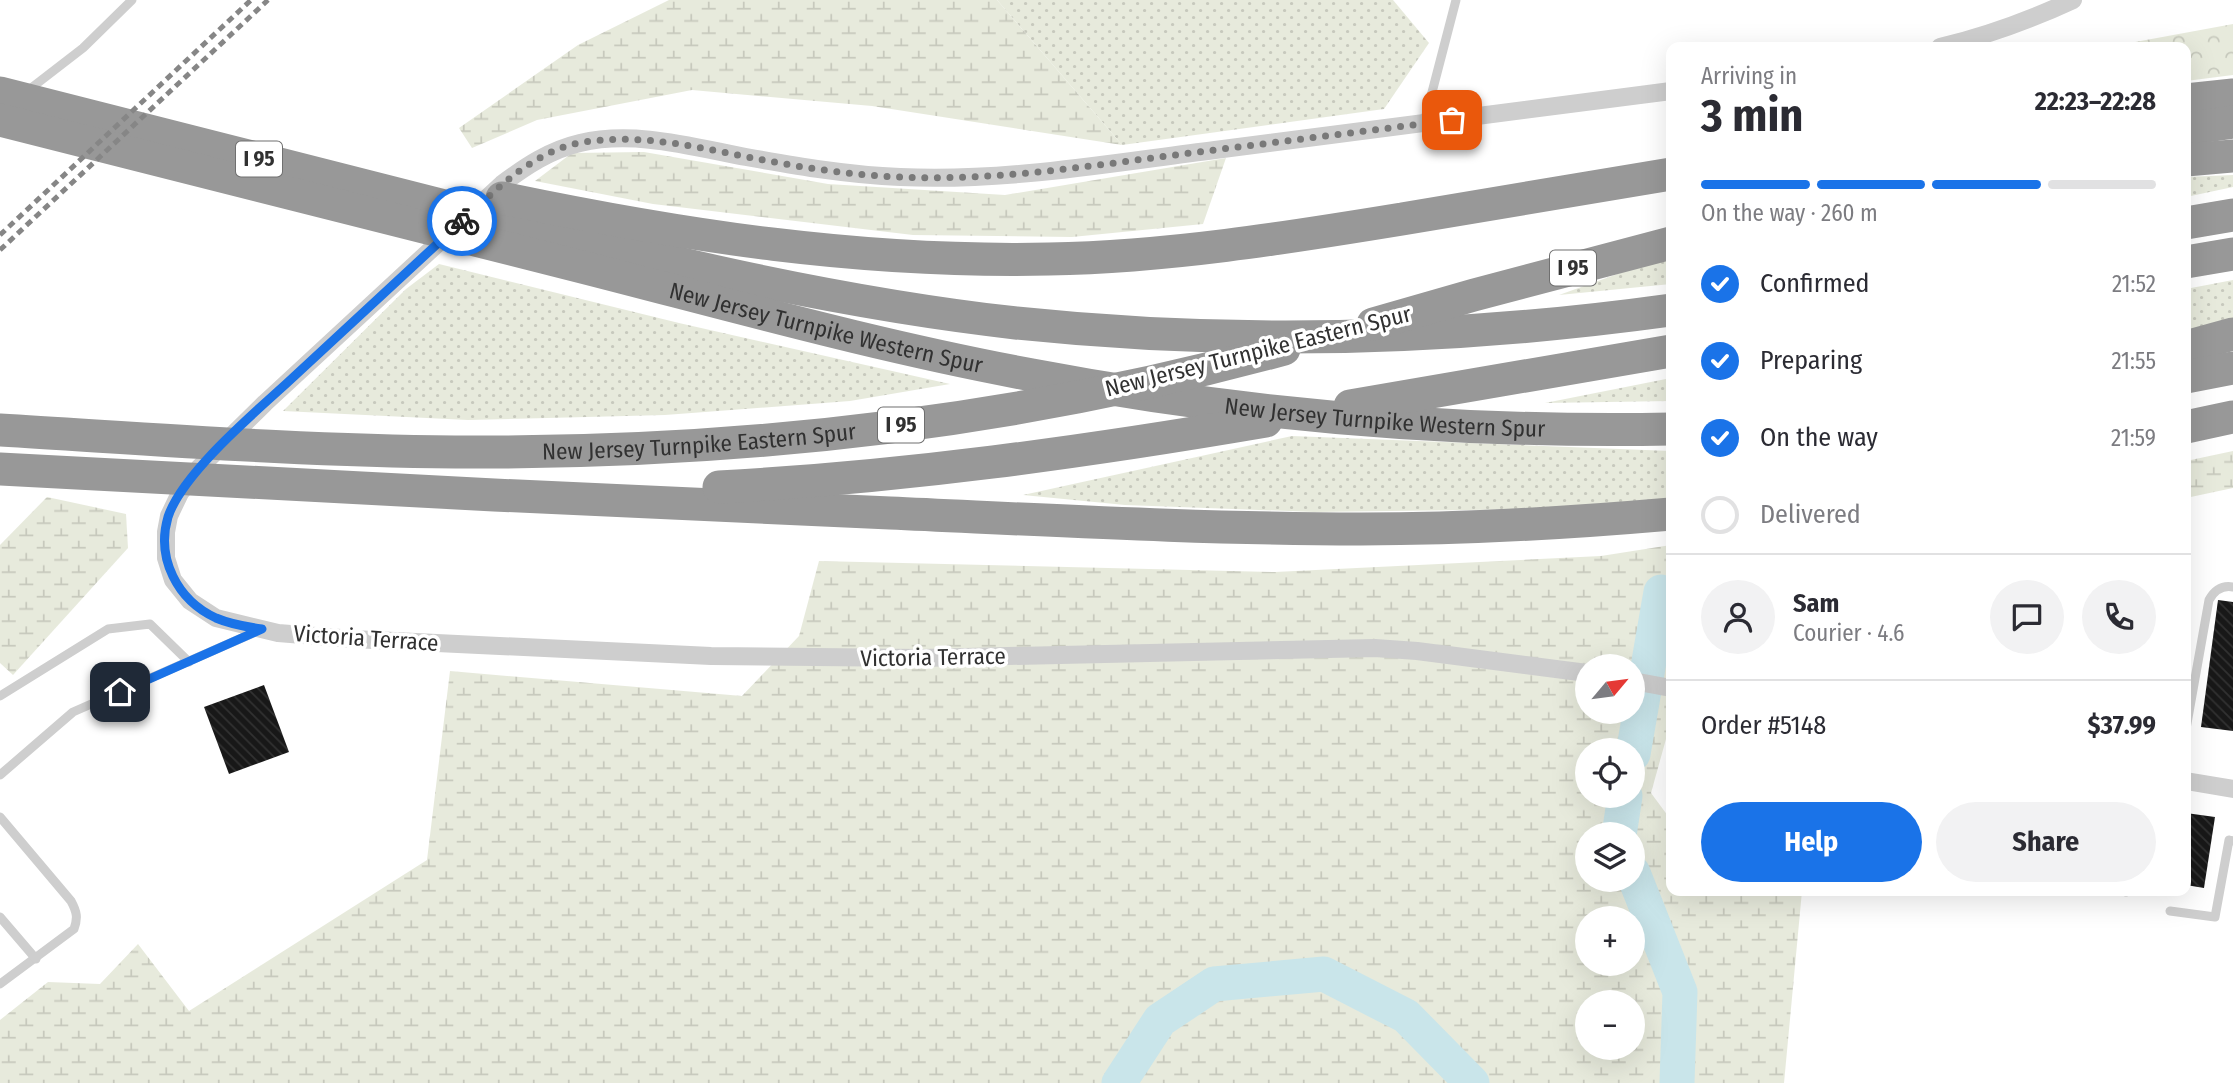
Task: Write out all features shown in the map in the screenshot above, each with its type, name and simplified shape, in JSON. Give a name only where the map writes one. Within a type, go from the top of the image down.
[{"type":"highway","points":[[2191,99],[2233,95]]},
{"type":"highway","name":"New Jersey Turnpike Western Spur","points":[[2,107],[247,156],[518,225],[819,327],[1029,375],[1208,403],[1327,416],[1429,424],[1666,429]]},
{"type":"highway","name":"New Jersey Turnpike Western Spur","points":[[2,107],[754,280],[841,298],[955,315],[1100,330],[1318,337],[1489,330],[1666,311]]},
{"type":"highway","points":[[2191,128],[2233,122]]},
{"type":"highway","points":[[2191,160],[2233,156]]},
{"type":"highway","points":[[518,225],[722,239],[827,251],[933,258],[1070,258],[1250,241],[1365,225],[1666,175]]},
{"type":"highway","points":[[2191,222],[2233,215]]},
{"type":"highway","points":[[1611,258],[1666,235]]},
{"type":"highway","name":"New Jersey Turnpike Eastern Spur","points":[[0,430],[314,448],[456,452],[668,448],[762,442],[922,423],[1048,402],[1178,375],[1258,356],[1666,244]]},
{"type":"highway","points":[[2191,261],[2233,254]]},
{"type":"highway","points":[[2191,346],[2233,334]]},
{"type":"highway","points":[[581,500],[720,487],[862,478],[1016,460],[1198,432],[1666,352]]},
{"type":"highway","points":[[2191,376],[2233,368]]},
{"type":"highway","points":[[2191,426],[2233,416]]},
{"type":"highway","name":"New Jersey Turnpike Eastern Spur","points":[[0,469],[581,500],[1140,524],[1326,528],[1498,526],[1666,514]]},
{"type":"street","points":[[1958,42],[2032,19],[2073,0]]},
{"type":"street","name":"Victoria Terrace","points":[[1575,671],[1376,648],[935,658],[814,658],[353,639],[278,633],[216,618],[190,601],[173,580],[166,558],[166,532],[169,516],[180,493],[199,468],[502,184],[525,166],[554,150],[582,142],[623,138],[848,173],[954,178],[1074,168],[1666,92]]},
{"type":"street","points":[[1645,683],[1666,687]]},
{"type":"street","points":[[2191,782],[2233,789]]},
{"type":"lane","points":[[2,107],[83,48],[132,0]]},
{"type":"lane","points":[[1424,123],[1456,0]]},
{"type":"lane","points":[[2191,701],[2209,600],[2218,589],[2227,585],[2233,587]]},
{"type":"lane","points":[[0,696],[108,629],[150,624],[189,662]]},
{"type":"lane","points":[[0,775],[74,712],[262,629]]},
{"type":"lane","points":[[0,817],[71,901],[77,912],[74,929],[0,984]]},
{"type":"lane","points":[[2171,911],[2215,917],[2229,840],[2233,841]]},
{"type":"lane","points":[[0,917],[36,958]]},
{"type":"green space","points":[[669,0],[997,0],[1122,145],[872,106],[692,90],[537,120],[472,148],[459,128],[578,45]]},
{"type":"green space","points":[[997,0],[1393,0],[1429,43],[1384,109],[1122,145]]},
{"type":"green space","points":[[2233,24],[2233,75],[2191,80],[2191,42],[2135,42]]},
{"type":"green space","points":[[644,152],[828,184],[1005,195],[1226,158],[1203,224],[1072,237],[913,235],[653,204],[535,181],[572,153]]},
{"type":"green space","points":[[2233,175],[2233,187],[2191,196],[2191,177]]},
{"type":"green space","points":[[1666,260],[1666,284],[1559,295],[1637,267]]},
{"type":"green space","points":[[439,264],[679,323],[950,384],[850,401],[665,415],[468,420],[283,411],[406,289]]},
{"type":"green space","points":[[2233,280],[2233,320],[2191,330],[2191,288]]},
{"type":"green space","points":[[1666,379],[1666,401],[1545,403]]},
{"type":"green space","points":[[1292,436],[1666,451],[1666,504],[1621,508],[1314,512],[1125,505],[1023,495]]},
{"type":"green space","points":[[2233,451],[2233,488],[2191,497],[2191,460]]},
{"type":"green space","points":[[47,497],[126,514],[128,548],[13,675],[0,663],[0,545]]},
{"type":"green space","points":[[1666,546],[1666,739],[1651,793],[1666,813],[1666,896],[1802,896],[1784,1083],[0,1083],[0,1020],[48,982],[100,984],[138,944],[189,1011],[427,860],[450,671],[742,696],[799,636],[819,561],[1275,572],[1601,556]]},
{"type":"building","points":[[2218,600],[2233,602],[2233,731],[2201,727]]},
{"type":"building","points":[[264,685],[289,752],[229,774],[204,707]]},
{"type":"building","points":[[2191,814],[2215,817],[2204,888],[2191,886]]},
{"type":"waterway","points":[[1636,738],[1661,592]]},
{"type":"waterway","points":[[1621,822],[1623,808]]},
{"type":"waterway","points":[[1641,892],[1680,992],[1677,1083]]},
{"type":"waterway","points":[[1119,1083],[1160,1020],[1214,984],[1324,974],[1406,1016],[1472,1083]]},
{"type":"railway","points":[[0,235],[251,0]]},
{"type":"railway","points":[[0,250],[268,0]]},
{"type":"way so far","points":[[462,221],[525,166],[554,150],[582,142],[623,138],[848,173],[954,178],[1074,168],[1452,120]]},
{"type":"route","points":[[120,692],[262,629],[216,618],[190,601],[173,580],[166,558],[166,532],[169,516],[180,493],[199,468],[265,404],[462,221]]}]
